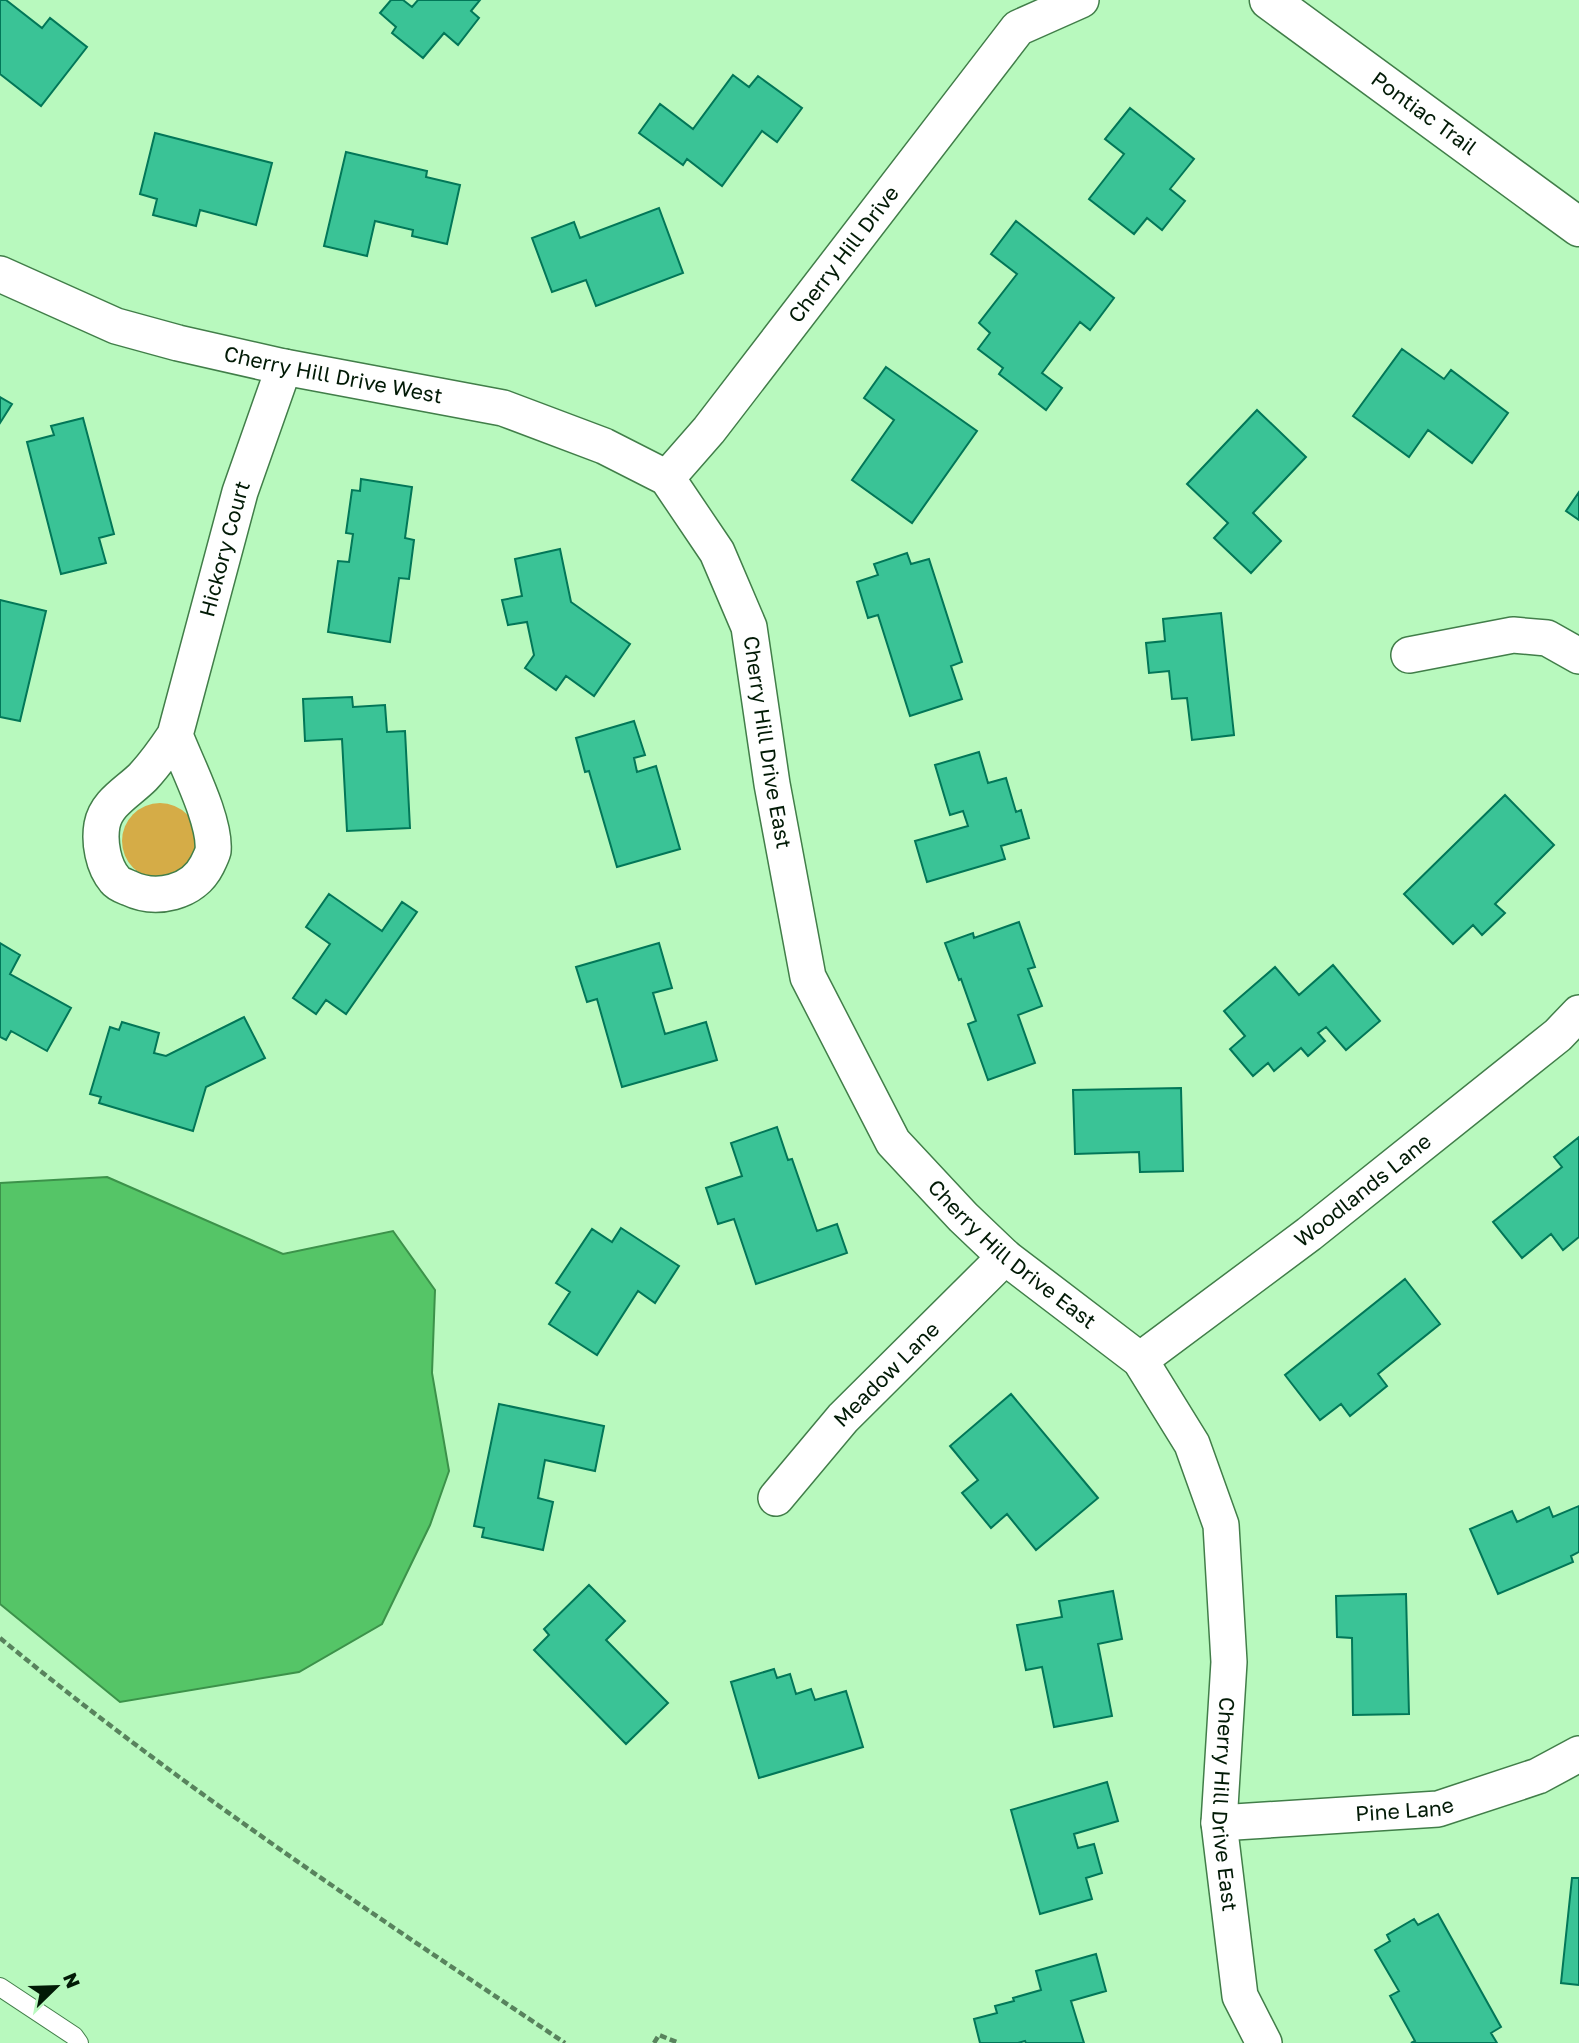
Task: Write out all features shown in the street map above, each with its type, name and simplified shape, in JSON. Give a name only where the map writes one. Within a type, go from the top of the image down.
[{"type":"main road","name":"Pontiac Trail","points":[[1269,0],[1579,228]]},
{"type":"street","name":"Cherry Hill Drive","points":[[667,478],[709,430],[1018,14],[1081,0]]},
{"type":"street","name":"Cherry Hill Drive West","points":[[0,274],[116,326],[178,343],[284,367],[503,408],[604,446],[667,478]]},
{"type":"street","name":"Hickory Court","points":[[175,735],[240,492],[284,367]]},
{"type":"street","name":"Cherry Hill Drive East","points":[[667,478],[717,552],[749,626],[772,784],[808,977],[893,1142],[1005,1258],[1140,1360],[1192,1444],[1221,1525],[1229,1662],[1219,1823],[1240,1996],[1264,2043]]},
{"type":"street","points":[[1409,655],[1513,635],[1547,638],[1579,656]]},
{"type":"street","name":"Woodlands Lane","points":[[1140,1360],[1309,1234],[1558,1035],[1579,1013]]},
{"type":"street","name":"Meadow Lane","points":[[776,1498],[843,1418],[1005,1258]]},
{"type":"street","name":"Pine Lane","points":[[1219,1823],[1437,1809],[1538,1776],[1579,1754]]},
{"type":"lane","points":[[0,1987],[74,2036],[79,2043]]},
{"type":"path","points":[[0,1638],[199,1791],[565,2043]]},
{"type":"path","points":[[654,2043],[659,2035],[679,2043]]},
{"type":"shaded area","points":[[160,803],[174,806],[187,814],[195,827],[198,841],[195,855],[187,868],[174,876],[160,879],[146,876],[133,868],[125,855],[122,841],[125,827],[133,814],[146,806]]},
{"type":"shaded area","points":[[107,1177],[283,1254],[393,1231],[435,1290],[432,1373],[449,1471],[430,1525],[382,1624],[299,1672],[120,1702],[0,1604],[0,1183]]},
{"type":"building","points":[[0,0],[6,0],[42,28],[50,18],[87,47],[41,106],[0,74]]},
{"type":"building","points":[[391,0],[403,0],[412,7],[418,0],[480,0],[471,11],[479,18],[458,45],[444,33],[423,58],[392,33],[396,27],[380,13]]},
{"type":"building","points":[[733,75],[749,87],[758,76],[802,108],[777,142],[762,131],[722,186],[687,159],[683,165],[639,133],[660,104],[693,129]]},
{"type":"building","points":[[1130,108],[1194,159],[1170,189],[1185,201],[1162,230],[1147,218],[1134,234],[1089,199],[1124,154],[1105,139]]},
{"type":"building","points":[[155,133],[272,163],[256,225],[200,210],[196,226],[153,215],[157,199],[140,194]]},
{"type":"building","points":[[346,152],[427,171],[426,177],[460,185],[447,244],[412,236],[413,230],[375,221],[367,256],[324,246]]},
{"type":"building","points":[[659,208],[683,273],[596,306],[586,280],[552,292],[532,238],[574,222],[580,238]]},
{"type":"building","points":[[1016,221],[1114,298],[1090,330],[1080,322],[1042,373],[1062,388],[1046,410],[999,374],[1003,368],[978,349],[990,333],[979,323],[1017,274],[991,254]]},
{"type":"building","points":[[1402,349],[1444,379],[1451,370],[1508,413],[1472,463],[1428,430],[1409,457],[1353,416]]},
{"type":"building","points":[[886,367],[977,431],[912,523],[852,480],[894,420],[864,398]]},
{"type":"building","points":[[0,397],[12,404],[0,423]]},
{"type":"building","points":[[1257,410],[1306,457],[1253,513],[1281,541],[1251,573],[1214,538],[1228,523],[1187,484]]},
{"type":"building","points":[[83,418],[114,534],[99,538],[106,563],[61,574],[27,442],[54,435],[51,426]]},
{"type":"building","points":[[361,479],[412,487],[405,538],[414,540],[409,579],[399,578],[390,642],[328,632],[338,561],[349,562],[353,534],[346,533],[352,490],[360,491]]},
{"type":"building","points":[[1579,492],[1579,520],[1566,511]]},
{"type":"building","points":[[560,549],[571,602],[630,644],[594,696],[566,676],[556,690],[525,668],[534,655],[527,622],[508,625],[502,600],[522,596],[515,559]]},
{"type":"building","points":[[907,553],[911,564],[929,559],[962,662],[951,666],[962,699],[910,716],[878,615],[868,618],[857,582],[878,575],[874,564]]},
{"type":"building","points":[[0,600],[46,611],[20,721],[0,717]]},
{"type":"building","points":[[1221,613],[1234,735],[1192,740],[1187,698],[1172,699],[1169,671],[1149,673],[1146,643],[1165,641],[1163,619]]},
{"type":"building","points":[[352,697],[353,707],[385,705],[387,732],[405,731],[410,828],[347,831],[342,739],[305,741],[303,699]]},
{"type":"building","points":[[634,721],[645,755],[634,758],[637,772],[656,766],[680,849],[617,867],[589,771],[585,772],[576,738]]},
{"type":"building","points":[[979,752],[988,783],[1006,778],[1016,812],[1021,810],[1029,838],[1001,846],[1005,859],[927,882],[915,841],[968,826],[963,811],[950,815],[935,765]]},
{"type":"building","points":[[1505,795],[1554,845],[1495,904],[1505,913],[1482,935],[1473,925],[1453,944],[1404,894]]},
{"type":"building","points":[[329,894],[382,931],[402,902],[417,912],[346,1014],[326,1000],[316,1014],[293,998],[330,944],[306,927]]},
{"type":"building","points":[[1019,922],[1035,967],[1028,969],[1042,1006],[1018,1015],[1035,1063],[988,1080],[968,1024],[976,1021],[945,943],[973,933],[974,938]]},
{"type":"building","points":[[0,943],[20,955],[10,974],[71,1008],[47,1051],[11,1031],[6,1040],[0,1037]]},
{"type":"building","points":[[659,943],[672,988],[653,993],[665,1034],[706,1022],[717,1060],[622,1087],[597,999],[587,1002],[576,967]]},
{"type":"building","points":[[1333,965],[1380,1021],[1346,1050],[1326,1027],[1318,1033],[1325,1041],[1308,1056],[1301,1048],[1274,1071],[1268,1063],[1253,1076],[1230,1049],[1245,1036],[1224,1011],[1275,967],[1299,995]]},
{"type":"building","points":[[244,1017],[265,1058],[206,1087],[193,1131],[99,1103],[101,1097],[90,1094],[110,1027],[119,1030],[122,1022],[159,1033],[154,1053],[166,1056]]},
{"type":"building","points":[[1181,1088],[1183,1171],[1140,1172],[1139,1152],[1075,1154],[1073,1090]]},
{"type":"building","points":[[777,1127],[788,1160],[792,1159],[817,1231],[837,1224],[847,1253],[756,1284],[734,1219],[718,1224],[706,1188],[742,1176],[731,1143]]},
{"type":"building","points":[[1579,1137],[1579,1237],[1563,1250],[1551,1234],[1522,1258],[1493,1222],[1562,1167],[1554,1157]]},
{"type":"building","points":[[621,1228],[679,1266],[655,1303],[638,1291],[597,1355],[549,1324],[570,1292],[556,1283],[592,1229],[612,1242]]},
{"type":"building","points":[[1405,1279],[1440,1324],[1378,1374],[1387,1386],[1350,1416],[1341,1404],[1320,1420],[1285,1375]]},
{"type":"building","points":[[1011,1394],[1098,1498],[1036,1550],[1007,1514],[991,1528],[962,1493],[978,1480],[950,1446]]},
{"type":"building","points":[[499,1404],[604,1426],[595,1471],[545,1460],[538,1498],[553,1502],[543,1550],[482,1537],[484,1528],[474,1526]]},
{"type":"building","points":[[1579,1506],[1579,1552],[1571,1556],[1573,1562],[1498,1594],[1470,1529],[1512,1511],[1517,1522],[1549,1507],[1553,1517]]},
{"type":"building","points":[[589,1585],[625,1621],[606,1640],[668,1703],[626,1744],[534,1650],[549,1635],[544,1629]]},
{"type":"building","points":[[1113,1591],[1122,1639],[1098,1644],[1112,1716],[1054,1727],[1042,1667],[1026,1670],[1017,1625],[1062,1617],[1059,1601]]},
{"type":"building","points":[[1406,1594],[1409,1714],[1353,1715],[1352,1638],[1337,1637],[1336,1596]]},
{"type":"building","points":[[774,1669],[777,1678],[790,1674],[796,1694],[811,1689],[815,1700],[846,1691],[863,1747],[759,1778],[731,1682]]},
{"type":"building","points":[[1107,1782],[1118,1821],[1074,1834],[1078,1848],[1094,1844],[1102,1873],[1086,1878],[1092,1899],[1040,1914],[1011,1810]]},
{"type":"building","points":[[1572,1878],[1579,1878],[1579,1985],[1561,1983]]},
{"type":"building","points":[[1438,1914],[1501,2027],[1491,2033],[1497,2043],[1411,2043],[1415,2041],[1390,1996],[1399,1991],[1375,1950],[1390,1941],[1387,1935],[1414,1919],[1418,1925]]},
{"type":"building","points":[[1096,1954],[1106,1991],[1071,2001],[1084,2043],[980,2043],[974,2019],[997,2013],[995,2006],[1014,2001],[1013,1998],[1041,1990],[1036,1971]]}]
